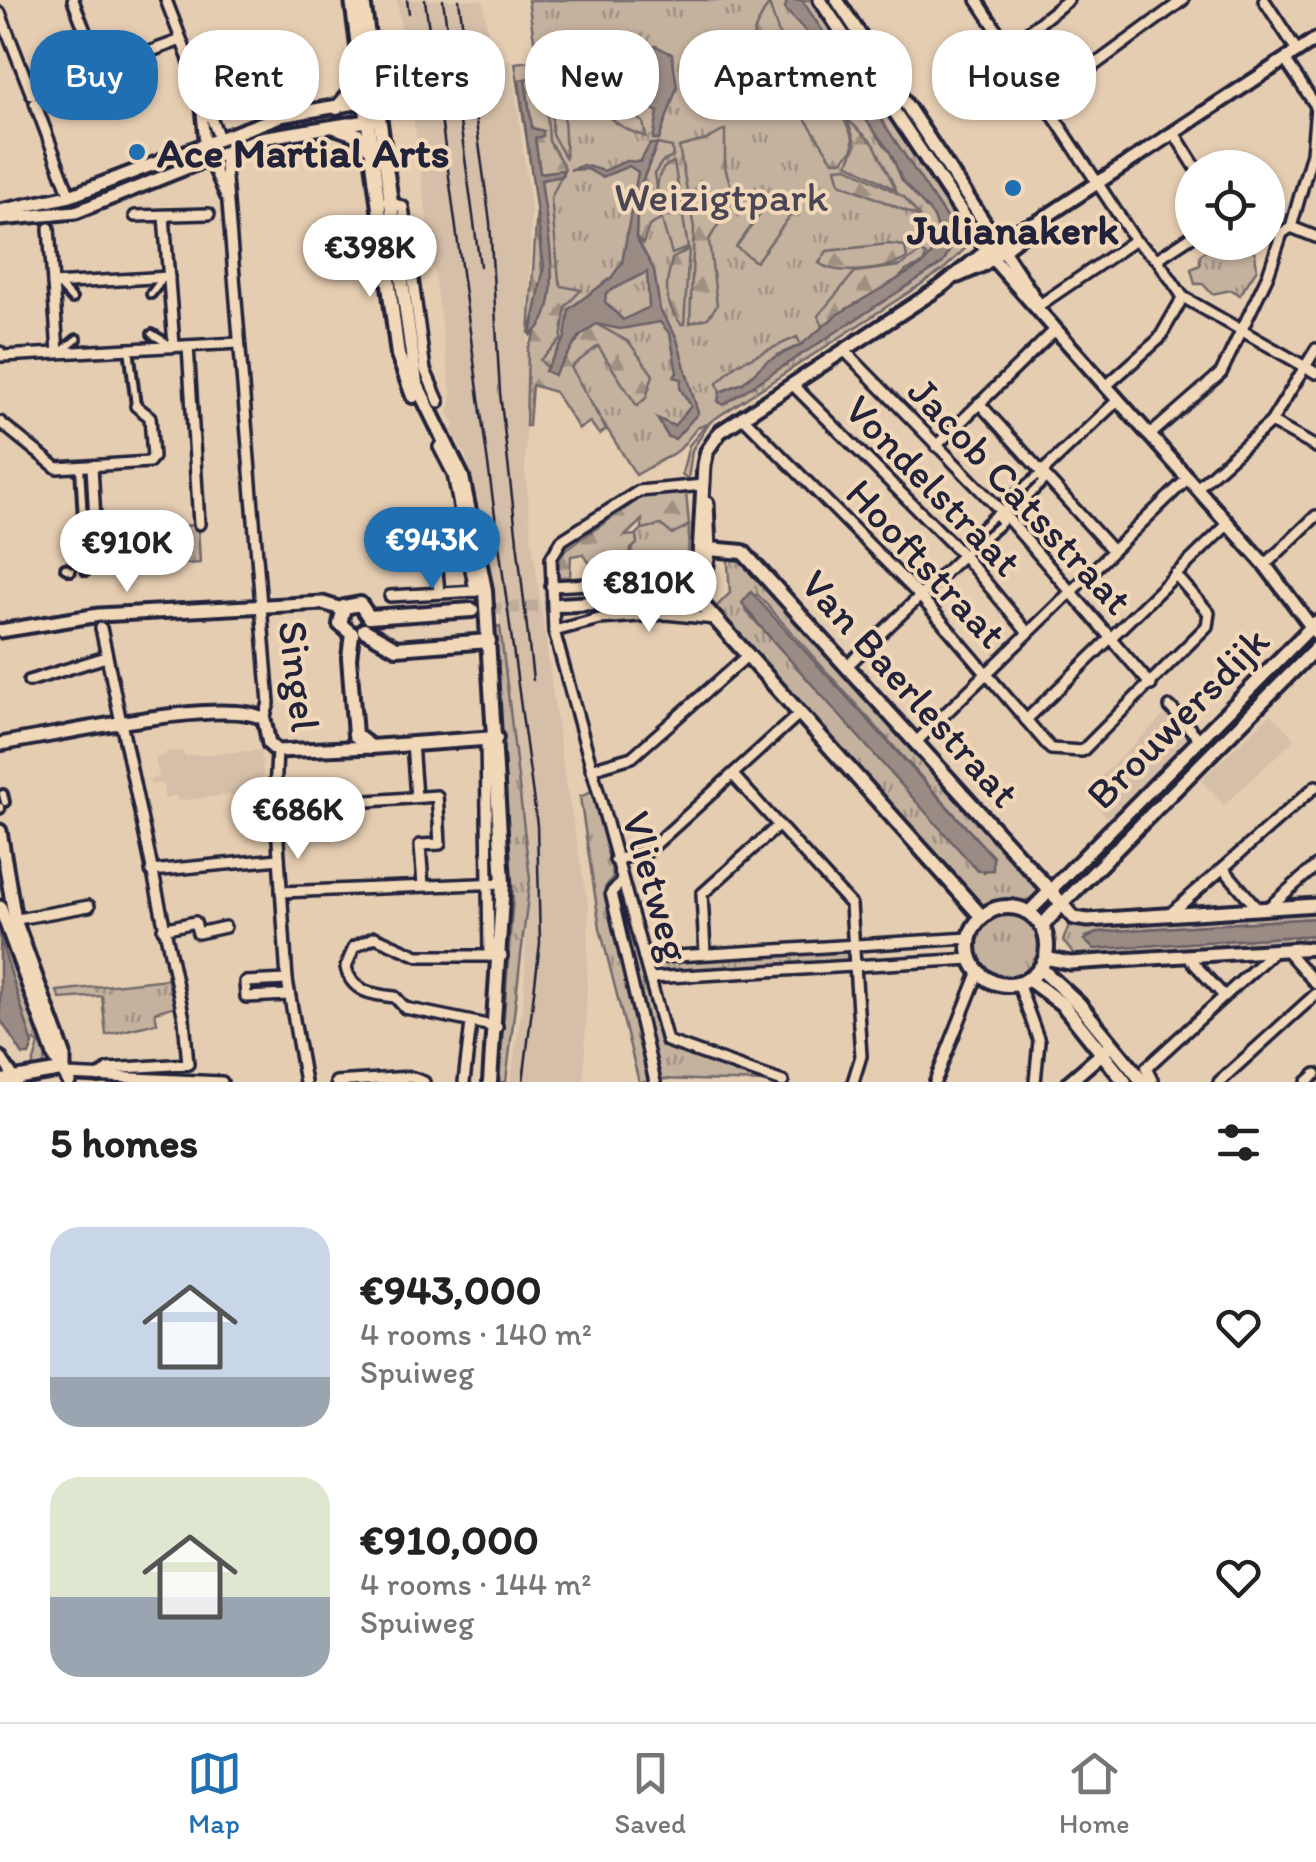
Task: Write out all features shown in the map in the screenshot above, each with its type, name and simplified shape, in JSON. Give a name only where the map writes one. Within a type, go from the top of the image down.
[{"type":"main road","points":[[352,0],[356,30]]},
{"type":"main road","points":[[363,0],[366,30]]},
{"type":"main road","points":[[374,120],[374,158]]},
{"type":"main road","points":[[374,120],[386,201],[398,355],[430,406],[442,446],[462,476],[480,590],[491,738],[495,956],[490,1082]]},
{"type":"main road","points":[[335,127],[364,138],[386,201]]},
{"type":"main road","points":[[558,604],[664,598],[692,592],[707,573],[704,552]]},
{"type":"main road","points":[[664,598],[692,579],[704,552]]},
{"type":"main road","name":"Van Baerlestraat","points":[[704,552],[743,552],[1062,904]]},
{"type":"main road","points":[[692,592],[982,917]]},
{"type":"main road","points":[[472,610],[362,627],[340,624],[342,608],[360,604],[362,627],[349,655],[356,735],[371,747],[491,738]]},
{"type":"main road","points":[[362,627],[396,648],[484,641]]},
{"type":"main road","name":"Brouwersdijk","points":[[1042,926],[1062,904]]},
{"type":"main road","points":[[1023,981],[1043,963],[1047,942],[1042,926],[1028,912],[1008,906],[982,917],[970,938],[975,965],[999,983],[1023,981],[1063,1005],[1108,1049],[1144,1075]]},
{"type":"main road","points":[[1043,963],[1108,1049],[1126,1082]]},
{"type":"street","points":[[73,0],[85,30]]},
{"type":"street","points":[[166,0],[178,32]]},
{"type":"street","points":[[820,0],[989,254],[1315,625]]},
{"type":"street","points":[[837,0],[1002,245],[1038,306]]},
{"type":"street","points":[[977,0],[998,30]]},
{"type":"street","points":[[1030,30],[1068,0]]},
{"type":"street","points":[[1096,64],[1183,0]]},
{"type":"street","points":[[1264,0],[1298,52]]},
{"type":"street","points":[[0,13],[30,89]]},
{"type":"street","points":[[704,490],[639,491],[602,512],[554,550],[551,586],[669,580],[704,552],[706,451],[720,433],[1315,43]]},
{"type":"street","points":[[1150,435],[1221,373],[1286,230],[1312,152],[1316,107],[1285,60]]},
{"type":"street","points":[[0,211],[70,196],[295,112],[337,108]]},
{"type":"street","points":[[42,120],[70,196]]},
{"type":"street","points":[[203,120],[206,144]]},
{"type":"street","points":[[211,120],[219,138]]},
{"type":"street","points":[[0,220],[76,212],[260,138],[365,120]]},
{"type":"street","points":[[1056,120],[1135,240],[1157,259],[1183,297],[1316,373]]},
{"type":"street","points":[[1174,134],[1184,150]]},
{"type":"street","name":"Singel","points":[[224,154],[258,608],[269,702],[264,718],[270,744],[278,752],[286,980],[304,1082]]},
{"type":"street","name":"Singel","points":[[210,160],[227,200]]},
{"type":"street","points":[[386,201],[403,207],[430,406]]},
{"type":"street","points":[[135,216],[209,214]]},
{"type":"street","points":[[164,216],[172,345]]},
{"type":"street","points":[[49,228],[60,352]]},
{"type":"street","points":[[1286,230],[1316,237]]},
{"type":"street","points":[[1038,306],[1135,240]]},
{"type":"street","points":[[1157,259],[1175,247]]},
{"type":"street","points":[[55,284],[166,277]]},
{"type":"street","points":[[151,294],[166,277]]},
{"type":"street","points":[[55,284],[72,298]]},
{"type":"street","points":[[1106,386],[1159,338],[1183,297]]},
{"type":"street","points":[[936,446],[1056,328]]},
{"type":"street","points":[[152,334],[172,345]]},
{"type":"street","points":[[60,352],[77,339]]},
{"type":"street","points":[[0,352],[39,354],[239,343]]},
{"type":"street","points":[[188,346],[199,524]]},
{"type":"street","points":[[0,422],[57,468],[149,462],[154,456],[150,417],[136,406],[130,348]]},
{"type":"street","name":"Jacob Catsstraat","points":[[844,350],[1004,513],[1151,684]]},
{"type":"street","points":[[916,742],[1112,550],[1271,422],[1316,350]]},
{"type":"street","name":"Vondelstraat","points":[[792,384],[966,552],[1028,633]]},
{"type":"street","points":[[848,665],[966,552],[964,544],[994,515],[1004,513],[1006,502],[1034,474],[1040,474],[1118,400]]},
{"type":"street","points":[[978,404],[1112,550]]},
{"type":"street","name":"Hooftstraat","points":[[742,416],[920,596],[1051,749],[1082,752],[1151,684]]},
{"type":"street","points":[[1271,422],[1316,447]]},
{"type":"street","points":[[86,467],[95,520],[85,520],[86,571]]},
{"type":"street","points":[[1265,565],[1300,536],[1316,516]]},
{"type":"street","points":[[1026,720],[1228,524]]},
{"type":"street","points":[[435,548],[440,594]]},
{"type":"street","points":[[1151,684],[1208,626],[1209,614],[1175,574]]},
{"type":"street","name":"Vlietweg","points":[[551,586],[554,631],[667,1041],[783,1082]]},
{"type":"street","points":[[390,596],[480,590]]},
{"type":"street","points":[[0,631],[322,603],[342,608]]},
{"type":"street","points":[[554,631],[589,622],[678,613],[715,619]]},
{"type":"street","points":[[98,1077],[108,1069],[188,1064],[184,1019],[118,723],[100,622]]},
{"type":"street","name":"Brouwersdijk","points":[[1028,912],[1315,625]]},
{"type":"street","name":"Brouwersdijk","points":[[1062,904],[1316,648]]},
{"type":"street","points":[[590,769],[632,757],[748,655]]},
{"type":"street","points":[[29,681],[106,657]]},
{"type":"street","points":[[1170,707],[1201,740]]},
{"type":"street","points":[[0,744],[118,723],[244,712],[264,718]]},
{"type":"street","points":[[615,860],[646,852],[800,713]]},
{"type":"street","points":[[345,748],[356,735]]},
{"type":"street","points":[[412,743],[416,797]]},
{"type":"street","points":[[278,752],[371,747]]},
{"type":"street","points":[[732,775],[851,905],[862,1056],[853,1082]]},
{"type":"street","points":[[1171,913],[1316,786]]},
{"type":"street","points":[[328,804],[437,796],[440,844],[420,846],[423,885]]},
{"type":"street","points":[[706,952],[702,894],[779,825]]},
{"type":"street","points":[[0,831],[10,921],[66,1076]]},
{"type":"street","name":"Brouwersdijk","points":[[1085,856],[1097,868]]},
{"type":"street","points":[[151,871],[279,859]]},
{"type":"street","points":[[1262,908],[1316,866]]},
{"type":"street","points":[[1223,868],[1262,908]]},
{"type":"street","points":[[621,882],[611,893],[655,1082]]},
{"type":"street","points":[[282,892],[493,883]]},
{"type":"street","points":[[1062,904],[1074,918],[1088,920],[1316,905]]},
{"type":"street","points":[[10,921],[89,906]]},
{"type":"street","points":[[0,907],[10,921]]},
{"type":"street","points":[[163,929],[195,922],[198,933],[225,928]]},
{"type":"street","points":[[491,1026],[405,1008],[395,998],[363,990],[349,978],[347,959],[360,942],[375,937],[418,956],[495,956]]},
{"type":"street","points":[[644,958],[970,938]]},
{"type":"street","points":[[1043,963],[1192,962],[1316,948]]},
{"type":"street","points":[[1153,1082],[1144,1075],[1224,996],[1262,962],[1285,954]]},
{"type":"street","points":[[1285,954],[1316,984]]},
{"type":"street","points":[[1192,962],[1224,996]]},
{"type":"street","points":[[650,978],[975,965],[935,1082]]},
{"type":"street","points":[[286,980],[245,982],[244,990],[246,997],[288,995]]},
{"type":"street","points":[[1023,981],[1040,1041],[1035,1082]]},
{"type":"street","points":[[1219,1082],[1316,994]]},
{"type":"street","points":[[464,1082],[471,1023]]},
{"type":"street","points":[[1069,1082],[1108,1049]]},
{"type":"street","points":[[0,1056],[16,1080]]},
{"type":"street","points":[[1307,1082],[1316,1074]]},
{"type":"street","points":[[0,1081],[66,1076],[222,1082]]},
{"type":"street","points":[[336,1082],[410,1077],[424,1082]]},
{"type":"shaded area","points":[[397,0],[483,0],[488,30],[401,30]]},
{"type":"shaded area","points":[[787,0],[802,0],[822,30],[804,30],[785,9]]},
{"type":"shaded area","points":[[659,48],[672,54],[677,87],[659,140],[653,139],[659,120]]},
{"type":"shaded area","points":[[511,59],[531,209],[525,468],[562,761],[589,909],[584,1082],[510,1082],[524,996],[528,868],[498,604],[466,455],[450,430],[456,426],[448,413],[452,399],[414,120],[505,120],[505,60]]},
{"type":"shaded area","points":[[525,79],[525,120],[531,120],[532,128],[543,131],[543,136],[535,138],[540,173],[562,170],[563,176],[541,180],[551,286],[549,306],[542,323],[531,335],[544,266],[519,80]]},
{"type":"shaded area","points":[[866,120],[881,120],[951,225],[955,240],[943,263],[723,405],[718,401],[720,392],[743,383],[767,361],[801,345],[838,314],[923,264],[934,251],[939,233],[934,217],[902,180],[890,152]]},
{"type":"shaded area","points":[[650,144],[657,144],[638,192],[636,237],[654,270],[660,310],[676,336],[698,413],[675,439],[668,437],[657,418],[674,426],[691,406],[680,388],[681,379],[673,377],[677,373],[670,334],[660,322],[620,329],[596,324],[580,336],[554,375],[545,371],[565,338],[569,309],[611,278],[622,263],[638,172],[629,166],[602,177],[587,169],[570,170],[583,165],[604,171],[626,161],[640,162]],"holes":[[[647,272],[649,307],[623,320],[605,302],[606,293]]]},
{"type":"shaded area","points":[[751,592],[993,857],[993,870],[978,871],[760,626],[742,603]]},
{"type":"shaded area","points":[[1165,714],[1190,741],[1109,819],[1084,793]]},
{"type":"shaded area","points":[[1271,714],[1295,739],[1224,805],[1200,780]]},
{"type":"shaded area","points":[[261,750],[264,791],[178,801],[176,795],[165,799],[162,783],[150,785],[149,780],[159,778],[155,759],[168,752],[183,751],[184,756]]},
{"type":"shaded area","points":[[1316,918],[1316,935],[1094,949],[1084,940],[1099,932]]},
{"type":"shaded area","points":[[0,938],[33,1045],[29,1055],[23,1055],[0,1019]]},
{"type":"green space","name":"Weizigtpark","points":[[528,0],[812,0],[832,30],[679,30],[679,120],[891,120],[971,243],[943,270],[710,422],[692,450],[688,480],[682,474],[689,445],[707,424],[697,428],[679,450],[636,475],[574,376],[537,384],[545,256],[515,63],[525,62],[525,120],[659,120],[659,30],[532,30]]},
{"type":"green space","points":[[769,4],[778,30],[756,30]]},
{"type":"green space","points":[[531,120],[547,120],[549,141],[565,168],[562,174],[540,174],[535,137],[543,131],[532,128]]},
{"type":"green space","points":[[552,120],[564,120],[566,159],[552,134]]},
{"type":"green space","points":[[613,120],[640,120],[646,137],[627,129]]},
{"type":"green space","points":[[806,120],[844,120],[853,138],[853,149],[842,161],[833,161]]},
{"type":"green space","points":[[847,120],[874,144],[896,190],[848,163],[856,145]]},
{"type":"green space","points":[[725,130],[725,167],[734,197],[709,240],[717,305],[708,318],[690,323],[694,228],[679,147]]},
{"type":"green space","points":[[657,144],[672,147],[673,157],[662,162],[654,174],[662,219],[649,226],[643,244],[636,237],[638,192]]},
{"type":"green space","points":[[674,162],[688,248],[672,254],[657,189],[664,168]]},
{"type":"green space","points":[[848,167],[904,197],[920,217],[840,183],[836,168]]},
{"type":"green space","points":[[561,176],[551,198],[559,280],[561,286],[581,290],[566,306],[561,340],[540,360],[554,375],[580,336],[596,324],[629,342],[653,375],[646,398],[637,406],[598,346],[571,367],[606,430],[599,434],[590,422],[579,429],[555,392],[532,385],[526,426],[528,349],[549,301],[550,254],[541,180]]},
{"type":"green space","points":[[776,193],[796,208],[756,262],[736,247]]},
{"type":"green space","points":[[537,208],[543,284],[529,334]]},
{"type":"green space","points":[[888,244],[905,246],[907,258],[863,270],[838,270],[819,263],[827,251]]},
{"type":"green space","points":[[689,249],[681,324],[668,301],[667,285],[672,259]]},
{"type":"green space","points":[[921,252],[926,255],[923,264],[907,270],[886,290],[823,326],[818,316],[855,272],[900,266]]},
{"type":"green space","points":[[1200,260],[1256,260],[1257,269],[1240,295],[1231,290],[1212,294],[1203,284],[1195,284],[1191,269],[1200,265]]},
{"type":"green space","points":[[797,337],[801,345],[777,355],[743,383],[720,392],[717,383],[737,364]]},
{"type":"green space","points":[[669,491],[676,495],[686,492],[689,525],[672,534],[661,525],[642,529],[642,520],[625,536],[636,535],[637,544],[631,549],[626,579],[602,580],[583,554],[571,556],[570,577],[558,577],[559,559],[565,550],[648,493]]},
{"type":"green space","points":[[661,524],[684,529],[689,525],[688,561],[669,576],[626,579],[636,535],[642,529]]},
{"type":"green space","points":[[198,527],[200,563],[151,566],[150,529]]},
{"type":"green space","points":[[727,551],[736,552],[1042,892],[1020,902],[979,908],[712,611],[730,593]],"holes":[[[757,594],[993,857],[984,873],[745,610]]]},
{"type":"green space","points":[[500,626],[530,879],[506,1082],[499,1082],[513,897],[495,627]]},
{"type":"green space","points":[[1302,640],[1311,649],[1095,863],[1090,855]]},
{"type":"green space","points":[[593,791],[613,876],[605,888],[607,900],[649,1082],[639,1082],[600,928],[580,797]]},
{"type":"green space","points":[[618,892],[666,1046],[767,1082],[658,1079]]},
{"type":"green space","points":[[1008,911],[1022,913],[1033,921],[1041,932],[1041,960],[1033,971],[1022,979],[1008,981],[994,979],[983,971],[975,960],[973,946],[975,932],[983,921],[994,913]]},
{"type":"green space","points":[[1316,911],[1316,918],[1099,932],[1085,937],[1094,949],[1316,935],[1316,945],[1078,959],[1063,941],[1070,922],[1079,926]]},
{"type":"green space","points":[[0,924],[48,1051],[43,1066],[32,1068],[39,1044],[31,1039],[0,938]]},
{"type":"green space","points":[[846,948],[848,962],[659,975],[654,967],[665,960]]},
{"type":"green space","points":[[167,979],[176,1006],[155,1012],[157,1023],[106,1035],[102,996],[60,999],[57,991]]},
{"type":"tunnel","points":[[472,610],[559,605]]},
{"type":"railway","points":[[407,0],[409,13]]},
{"type":"railway","points":[[425,0],[537,825],[540,943],[523,1082]]},
{"type":"railway","points":[[443,0],[480,266]]},
{"type":"railway","points":[[459,0],[490,222],[500,393],[533,680]]},
{"type":"place","name":"Ace Martial Arts","points":[[137,152]]},
{"type":"place","name":"Julianakerk","points":[[1013,188]]}]
